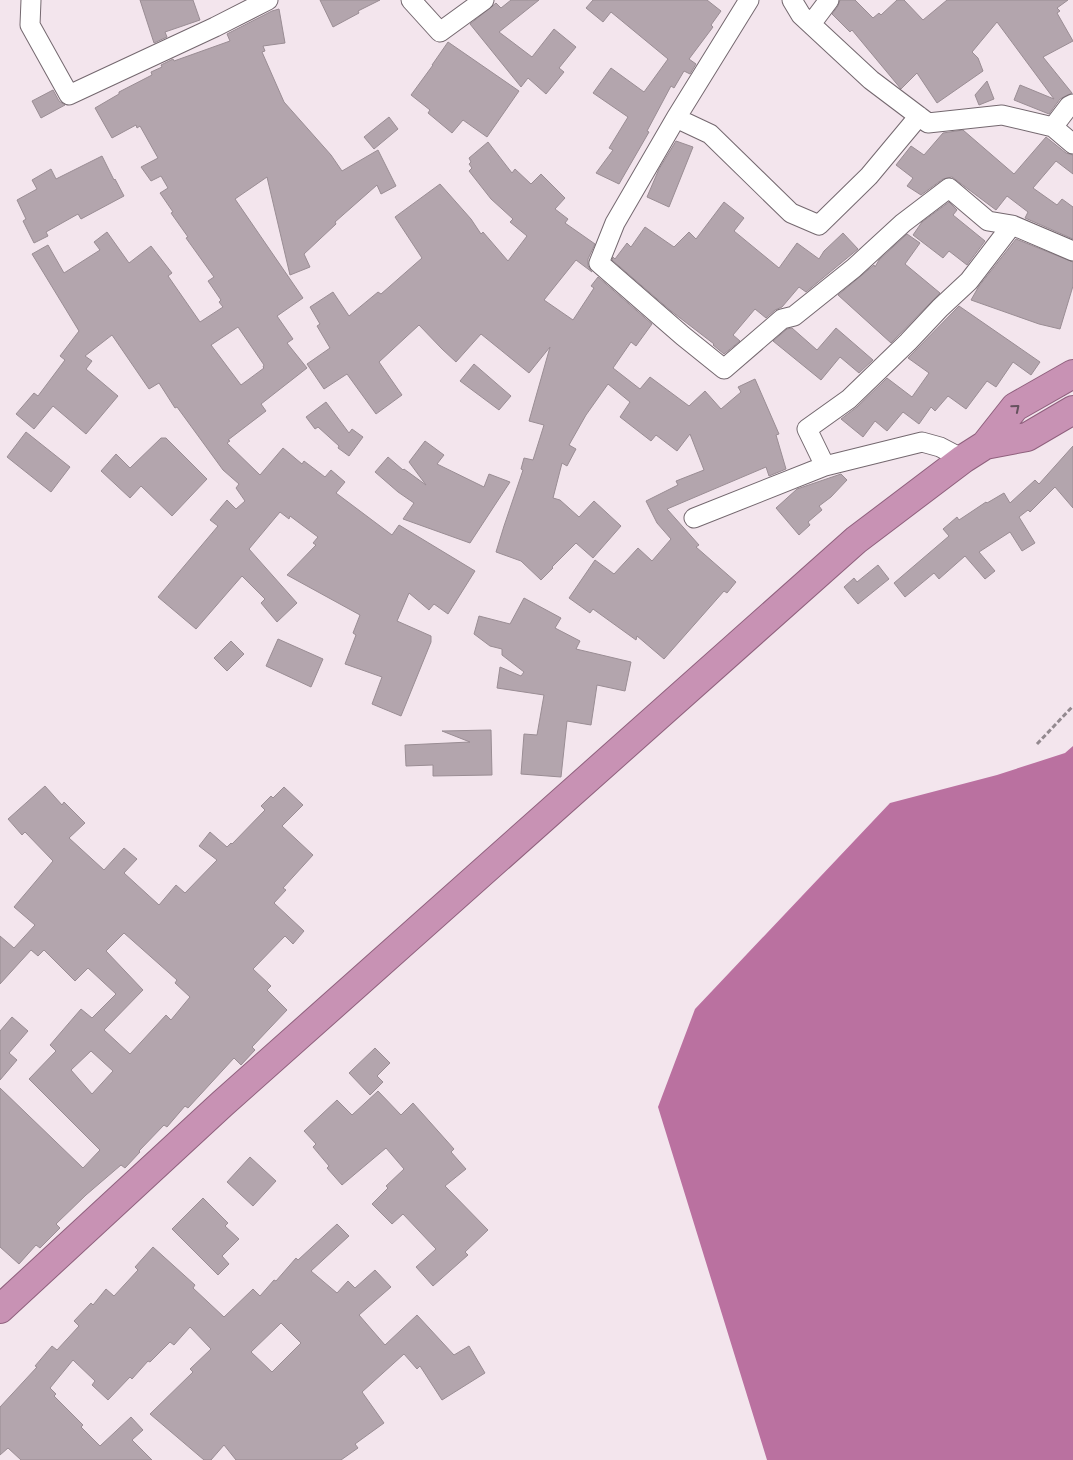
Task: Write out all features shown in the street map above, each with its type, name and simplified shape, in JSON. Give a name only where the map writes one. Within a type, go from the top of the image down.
[{"type":"highway","points":[[0,1308],[237,1091],[856,540],[974,452],[1015,407],[1073,374]]},
{"type":"highway","points":[[974,452],[1027,438],[1073,410]]},
{"type":"street","points":[[31,0],[30,25],[68,95],[215,27],[268,0]]},
{"type":"street","points":[[411,0],[440,32],[484,0]]},
{"type":"street","points":[[749,0],[676,118],[615,223],[599,263],[724,369],[782,319],[794,316],[854,268],[903,223],[949,188],[988,221],[1012,225],[1073,251]]},
{"type":"street","points":[[792,0],[801,15],[871,80],[928,123],[1002,115],[1053,128],[1073,144]]},
{"type":"street","points":[[811,24],[829,0]]},
{"type":"street","points":[[1053,128],[1073,104]]},
{"type":"street","points":[[676,118],[710,134],[791,213],[819,225],[869,176],[919,116]]},
{"type":"street","points":[[825,466],[806,429],[849,398],[908,342],[969,281],[1012,225]]},
{"type":"street","points":[[694,518],[825,466],[922,442],[940,447],[974,452]]},
{"type":"path","points":[[1037,744],[1073,706]]},
{"type":"shaded area","points":[[1073,746],[1073,1460],[767,1460],[658,1107],[695,1009],[890,803],[997,775],[1065,753]]},
{"type":"building","points":[[140,0],[193,0],[200,20],[165,32],[167,37],[154,43]]},
{"type":"building","points":[[320,0],[380,0],[333,27]]},
{"type":"building","points":[[511,0],[539,0],[499,32],[532,57],[554,29],[576,47],[559,68],[564,72],[546,94],[528,78],[521,87],[470,24],[496,3],[501,8]]},
{"type":"building","points":[[593,0],[707,0],[721,11],[711,25],[713,27],[689,59],[696,64],[690,74],[684,71],[674,88],[671,86],[647,131],[649,132],[619,184],[596,173],[613,150],[609,148],[628,117],[593,93],[611,68],[644,92],[668,59],[611,12],[603,22],[586,8]]},
{"type":"building","points":[[840,0],[855,0],[873,18],[879,13],[881,15],[897,0],[904,0],[923,20],[947,0],[1068,0],[1057,8],[1060,11],[1057,13],[1073,41],[1043,57],[1072,93],[1060,99],[1049,114],[1014,100],[1020,85],[1054,99],[997,22],[972,52],[978,58],[983,71],[937,103],[917,73],[901,89],[852,30],[850,32],[832,14]]},
{"type":"building","points":[[279,9],[285,43],[263,46],[265,51],[262,52],[284,102],[331,155],[342,171],[378,150],[396,186],[381,194],[377,185],[335,222],[336,224],[304,254],[310,267],[290,275],[267,177],[235,199],[303,298],[277,316],[293,339],[287,343],[307,368],[261,404],[266,411],[228,440],[230,441],[227,443],[260,475],[283,448],[302,464],[304,461],[325,477],[331,470],[345,482],[336,493],[392,535],[399,525],[475,571],[448,614],[434,604],[429,610],[409,593],[397,621],[431,636],[431,642],[401,716],[372,704],[382,677],[345,664],[356,635],[353,633],[360,615],[287,575],[316,545],[313,543],[318,537],[290,516],[289,519],[280,512],[249,549],[297,603],[277,622],[261,603],[265,599],[242,576],[196,629],[158,597],[218,526],[210,520],[227,500],[236,509],[245,501],[236,488],[239,484],[223,470],[177,407],[175,408],[159,383],[149,389],[112,335],[85,356],[92,361],[86,369],[118,396],[86,434],[53,406],[34,429],[16,414],[34,393],[38,396],[65,360],[60,356],[79,331],[32,254],[48,245],[64,273],[100,250],[94,242],[107,232],[129,263],[151,246],[172,273],[168,276],[200,322],[223,307],[219,302],[221,300],[208,281],[214,277],[186,238],[188,237],[160,193],[168,188],[161,176],[151,181],[141,167],[158,158],[140,126],[137,128],[136,125],[112,138],[95,108],[119,94],[119,92],[152,75],[151,72],[173,59],[174,61],[230,41],[227,34]],"holes":[[[238,327],[264,365],[264,368],[241,385],[211,345]]]},
{"type":"building","points":[[448,42],[519,91],[487,137],[463,120],[452,133],[428,113],[430,110],[411,95]]},
{"type":"building","points":[[987,81],[994,99],[979,105],[975,95]]},
{"type":"building","points":[[53,90],[59,101],[65,105],[41,118],[32,101]]},
{"type":"building","points":[[389,117],[398,129],[374,149],[364,137]]},
{"type":"building","points":[[963,130],[1014,174],[1046,137],[1066,153],[1073,155],[1073,174],[1056,161],[1033,188],[1057,205],[1062,199],[1073,207],[1073,239],[1025,218],[1028,212],[1007,196],[996,210],[952,177],[943,179],[921,195],[907,186],[913,178],[896,165],[911,146],[924,155],[943,133]]},
{"type":"building","points":[[676,141],[693,147],[669,207],[647,197],[659,169]]},
{"type":"building","points":[[488,142],[512,173],[515,169],[531,184],[541,174],[565,198],[555,209],[568,219],[565,223],[595,244],[588,259],[588,266],[592,272],[576,260],[544,300],[573,320],[594,288],[591,286],[598,277],[652,324],[636,346],[631,342],[613,368],[640,389],[650,377],[689,406],[705,391],[721,409],[741,392],[738,387],[755,379],[779,434],[776,435],[786,469],[769,476],[766,467],[667,509],[699,545],[696,547],[736,582],[727,593],[724,591],[664,659],[637,636],[636,640],[593,609],[590,613],[569,598],[595,560],[614,574],[638,548],[652,561],[671,539],[657,523],[646,501],[678,485],[676,481],[704,470],[690,434],[677,451],[656,435],[651,441],[620,417],[630,402],[608,384],[586,415],[569,445],[576,449],[567,466],[562,463],[553,498],[560,500],[579,517],[594,501],[621,526],[593,558],[576,543],[541,580],[521,561],[496,552],[523,470],[521,469],[524,458],[533,460],[544,425],[529,421],[550,347],[529,373],[481,334],[456,362],[419,325],[379,362],[402,395],[376,414],[347,374],[324,389],[307,364],[330,348],[317,326],[320,324],[310,307],[333,292],[349,316],[378,292],[381,294],[422,258],[395,217],[440,184],[471,219],[481,234],[483,232],[508,261],[527,236],[510,222],[513,219],[491,199],[469,171],[472,168],[469,164],[471,162],[469,158]]},
{"type":"building","points":[[102,156],[124,196],[81,219],[78,214],[46,232],[48,236],[34,243],[23,221],[26,219],[17,200],[37,189],[32,180],[51,169],[56,179]]},
{"type":"building","points":[[724,202],[744,218],[734,231],[779,268],[797,243],[819,259],[824,251],[843,233],[858,249],[806,292],[799,287],[782,307],[766,318],[755,309],[733,335],[740,341],[724,354],[612,260],[613,257],[615,259],[627,243],[631,247],[645,227],[674,247],[689,232],[696,239]]},
{"type":"building","points":[[949,202],[957,210],[953,215],[985,241],[967,265],[949,251],[943,258],[913,235],[922,222]]},
{"type":"building","points":[[907,234],[920,243],[905,264],[940,293],[891,343],[838,295],[874,265],[875,267],[879,260]]},
{"type":"building","points":[[1016,239],[1073,262],[1073,286],[1060,329],[1039,324],[971,300],[979,286]]},
{"type":"building","points":[[959,306],[1040,362],[1031,375],[1013,362],[996,387],[987,381],[966,409],[948,396],[935,411],[931,407],[919,424],[903,412],[887,431],[875,421],[863,437],[841,419],[857,407],[887,378],[912,397],[929,373],[908,358]]},
{"type":"building","points":[[792,328],[817,350],[836,328],[873,360],[859,373],[840,357],[821,380],[773,341],[787,329]]},
{"type":"building","points":[[474,364],[511,396],[499,410],[460,381]]},
{"type":"building","points":[[326,402],[349,433],[352,429],[363,437],[349,456],[338,448],[339,446],[318,427],[315,429],[306,417]]},
{"type":"building","points":[[26,432],[70,467],[51,492],[7,457]]},
{"type":"building","points":[[161,438],[166,438],[207,479],[172,516],[141,486],[130,498],[101,471],[116,454],[130,468]]},
{"type":"building","points":[[425,441],[444,455],[437,464],[484,487],[489,474],[510,482],[470,543],[403,519],[414,503],[375,472],[388,457],[403,470],[426,485],[409,462]]},
{"type":"building","points":[[1073,446],[1073,508],[1055,487],[1030,512],[1028,510],[1019,517],[1035,543],[1022,551],[1010,532],[979,552],[995,571],[985,579],[965,556],[939,579],[934,573],[905,597],[894,583],[949,536],[943,529],[957,517],[959,520],[986,502],[1004,493],[1010,503],[1035,480],[1039,484]]},
{"type":"building","points":[[841,474],[847,480],[831,497],[819,506],[822,510],[808,522],[810,525],[799,535],[776,508],[797,489]]},
{"type":"building","points":[[878,565],[889,579],[858,604],[844,587],[854,578],[857,582]]},
{"type":"building","points":[[524,598],[561,618],[555,628],[580,641],[576,649],[631,662],[625,691],[597,685],[591,725],[567,721],[561,777],[521,774],[524,734],[537,735],[544,695],[497,688],[500,667],[521,676],[524,672],[502,655],[502,649],[490,646],[474,634],[479,616],[510,624]]},
{"type":"building","points":[[278,639],[323,659],[311,687],[266,666]]},
{"type":"building","points":[[231,641],[244,654],[227,671],[214,658]]},
{"type":"building","points":[[491,730],[492,775],[433,776],[433,765],[406,766],[405,745],[470,742],[442,731]]},
{"type":"building","points":[[45,786],[62,805],[64,802],[85,823],[69,838],[104,870],[124,848],[137,859],[124,873],[159,905],[176,885],[185,893],[217,860],[199,846],[210,832],[227,847],[232,844],[265,810],[261,806],[284,787],[303,805],[282,826],[313,855],[283,888],[286,890],[274,903],[304,931],[293,944],[285,936],[253,969],[271,986],[267,990],[287,1010],[252,1047],[255,1050],[241,1065],[234,1058],[188,1108],[185,1106],[167,1127],[164,1125],[125,1168],[121,1165],[86,1195],[56,1224],[60,1228],[40,1248],[36,1245],[19,1264],[0,1247],[0,1088],[83,1168],[100,1150],[29,1079],[56,1051],[50,1045],[81,1009],[92,1018],[116,994],[88,968],[75,981],[44,950],[38,956],[31,950],[0,984],[0,936],[14,948],[35,925],[14,907],[53,861],[25,832],[22,835],[8,819]],"holes":[[[124,933],[177,980],[175,983],[190,997],[171,1020],[166,1015],[130,1054],[104,1030],[143,990],[106,951]],[[91,1051],[113,1071],[92,1094],[71,1070]]]},
{"type":"building","points":[[12,1017],[28,1031],[9,1053],[17,1060],[0,1080],[0,1031]]},
{"type":"building","points":[[375,1048],[390,1063],[377,1076],[383,1082],[370,1095],[349,1073]]},
{"type":"building","points":[[378,1091],[401,1115],[413,1103],[454,1149],[451,1152],[466,1169],[445,1186],[488,1230],[465,1252],[468,1255],[433,1286],[416,1267],[436,1249],[403,1214],[392,1224],[372,1204],[388,1188],[386,1186],[404,1169],[386,1148],[342,1185],[327,1168],[329,1166],[313,1147],[316,1144],[304,1131],[337,1100],[352,1115]]},
{"type":"building","points":[[250,1157],[276,1181],[253,1206],[227,1182]]},
{"type":"building","points":[[203,1198],[228,1223],[225,1226],[239,1239],[222,1256],[229,1264],[218,1275],[172,1229]]},
{"type":"building","points":[[337,1224],[349,1236],[311,1271],[337,1293],[348,1281],[355,1288],[375,1270],[391,1287],[359,1315],[385,1345],[417,1315],[454,1355],[469,1346],[485,1373],[442,1400],[420,1366],[417,1369],[404,1354],[362,1392],[384,1423],[355,1444],[358,1448],[341,1460],[236,1460],[224,1445],[211,1460],[204,1460],[150,1414],[193,1372],[190,1369],[211,1349],[190,1327],[174,1345],[170,1342],[150,1362],[148,1361],[132,1379],[130,1377],[108,1400],[92,1385],[95,1381],[73,1360],[50,1388],[56,1394],[54,1396],[83,1425],[81,1427],[100,1446],[131,1417],[143,1430],[132,1440],[152,1460],[21,1460],[8,1448],[0,1455],[0,1407],[37,1367],[35,1366],[52,1346],[57,1350],[79,1326],[74,1321],[91,1303],[93,1305],[106,1289],[114,1296],[138,1270],[135,1267],[153,1247],[195,1285],[193,1288],[224,1317],[253,1289],[260,1296],[296,1258],[298,1260]],"holes":[[[281,1323],[301,1343],[272,1372],[251,1352]]]}]
